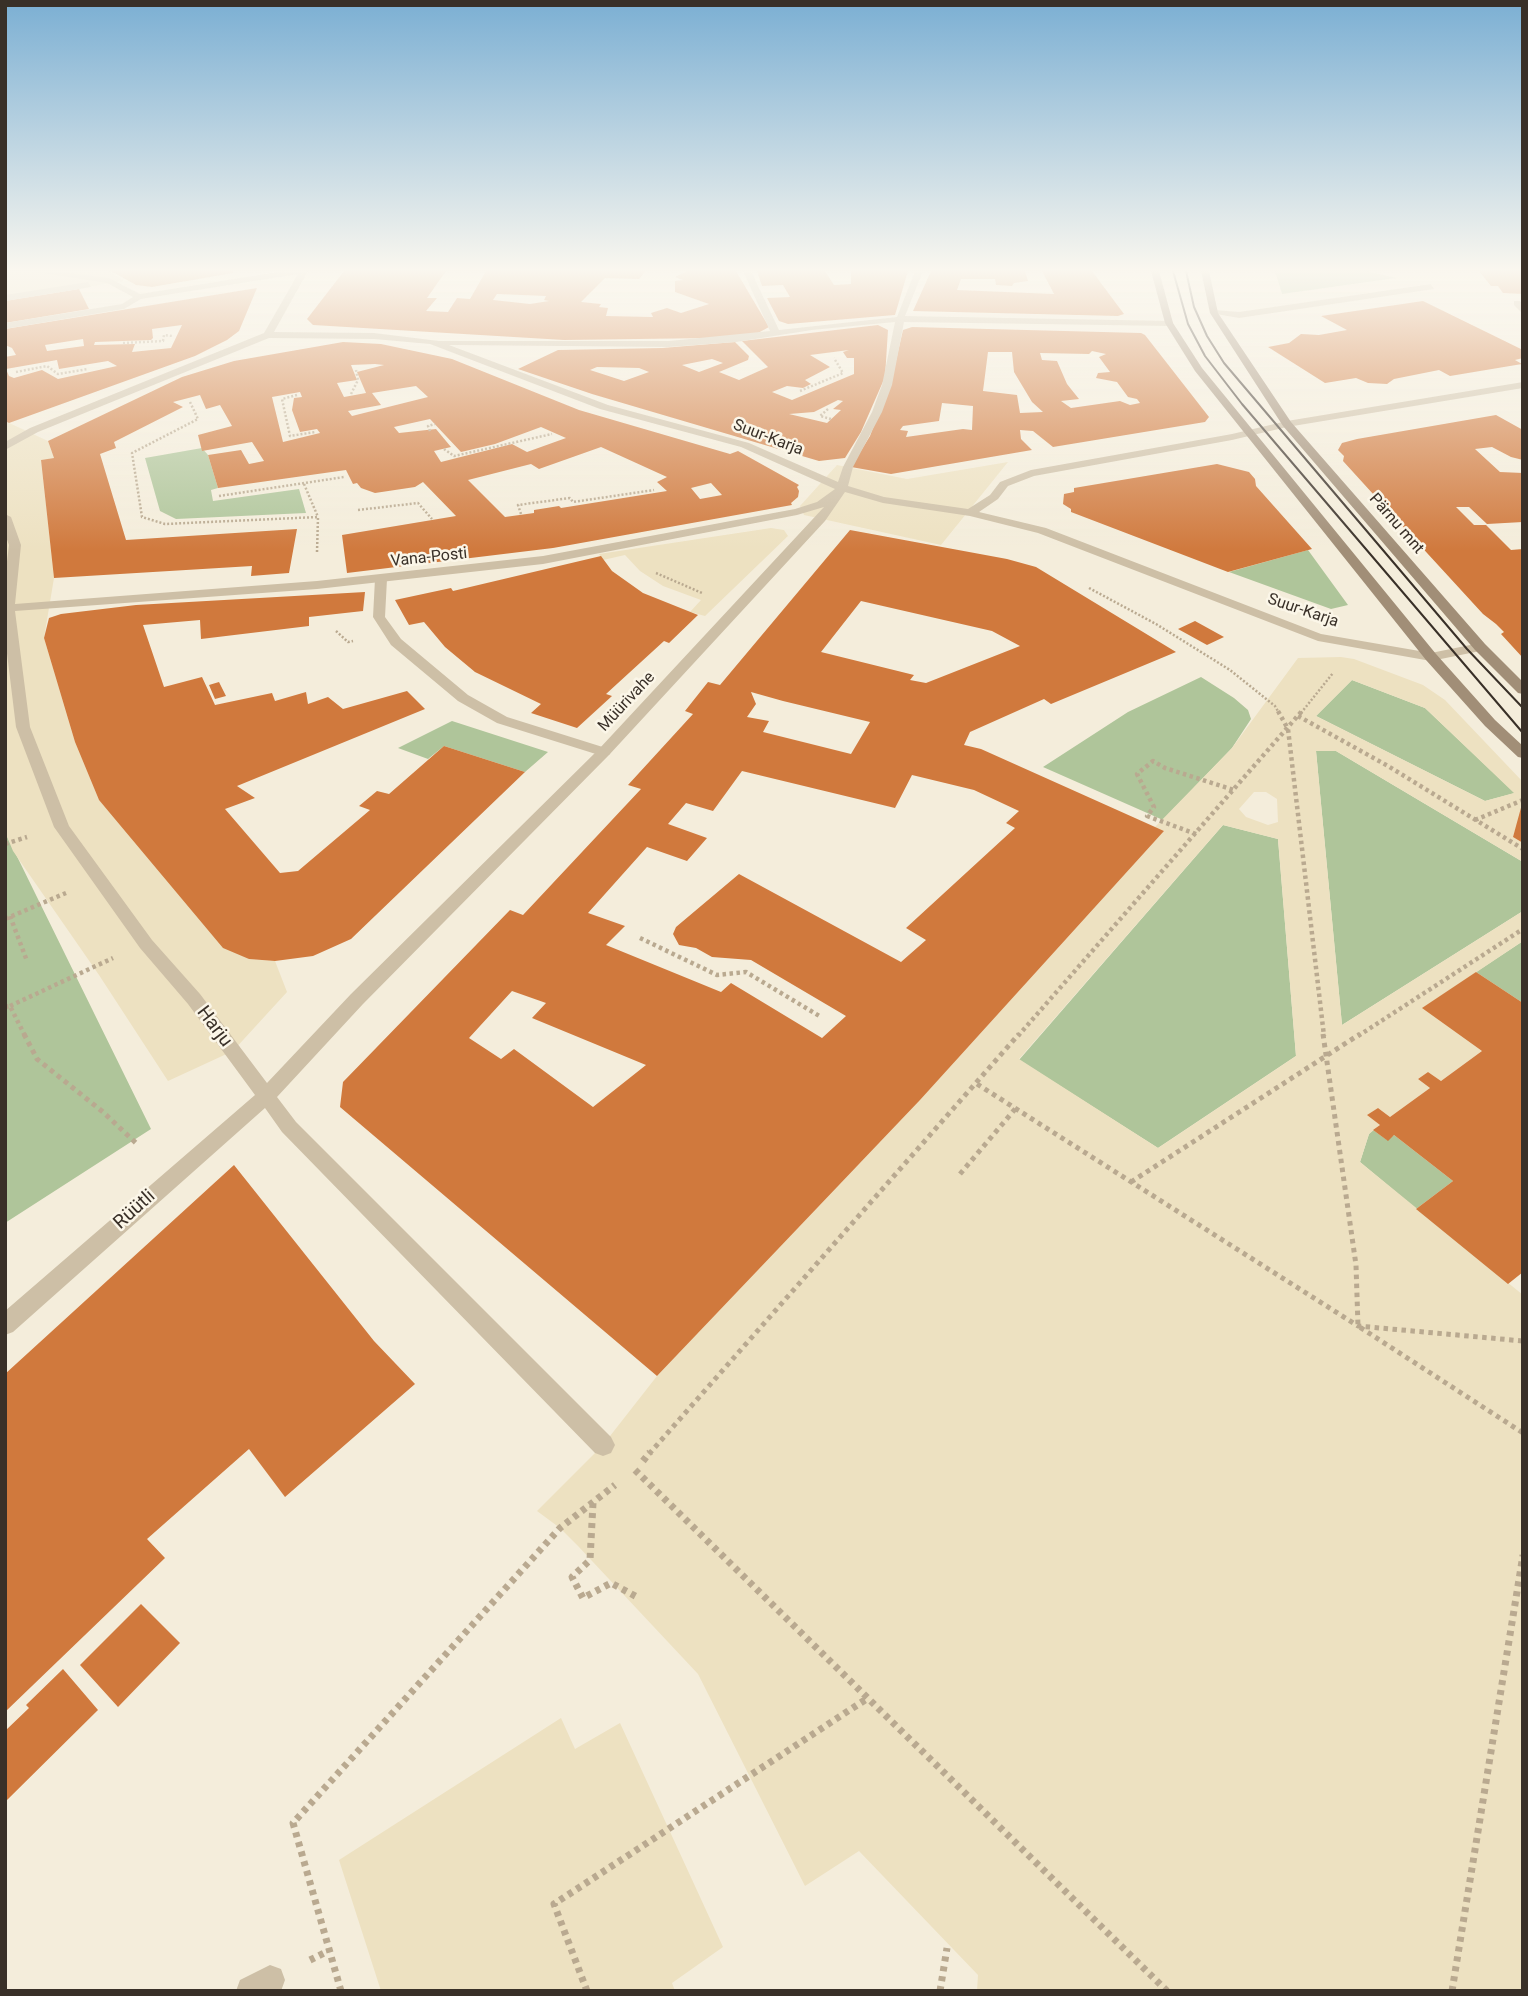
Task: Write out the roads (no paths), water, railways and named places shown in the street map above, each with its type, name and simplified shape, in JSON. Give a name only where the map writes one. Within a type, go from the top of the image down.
[{"type":"main road","points":[[1195,364],[1431,657],[1490,723],[1523,754]]},
{"type":"main road","name":"Pärnu mnt","points":[[1248,364],[1287,424],[1480,647],[1523,690]]},
{"type":"street","points":[[5,447],[34,430],[196,364]]},
{"type":"street","name":"Suur-Karja","points":[[492,364],[604,407],[745,445],[842,488],[883,500],[970,513],[1042,530],[1318,637],[1431,657]]},
{"type":"street","name":"Müürivahe","points":[[266,1096],[357,999],[604,752],[821,519],[842,488],[848,467],[877,412],[889,364]]},
{"type":"street","points":[[970,513],[994,496],[1004,484],[1031,473],[1287,424],[1523,385]]},
{"type":"street","name":"Vana-Posti","points":[[8,608],[317,585],[543,559],[797,512],[821,504],[842,488]]},
{"type":"street","name":"Harju","points":[[5,517],[15,545],[8,608],[23,727],[62,827],[146,944],[194,999],[289,1127],[603,1445]]},
{"type":"street","points":[[381,579],[379,618],[396,642],[463,698],[502,720],[604,752]]},
{"type":"street","points":[[1431,657],[1480,647]]},
{"type":"street","name":"Rüütli","points":[[5,1325],[266,1096]]},
{"type":"tram line","points":[[1211,364],[1242,404],[1523,733]]},
{"type":"tram line","points":[[1225,364],[1467,649],[1523,708]]}]
